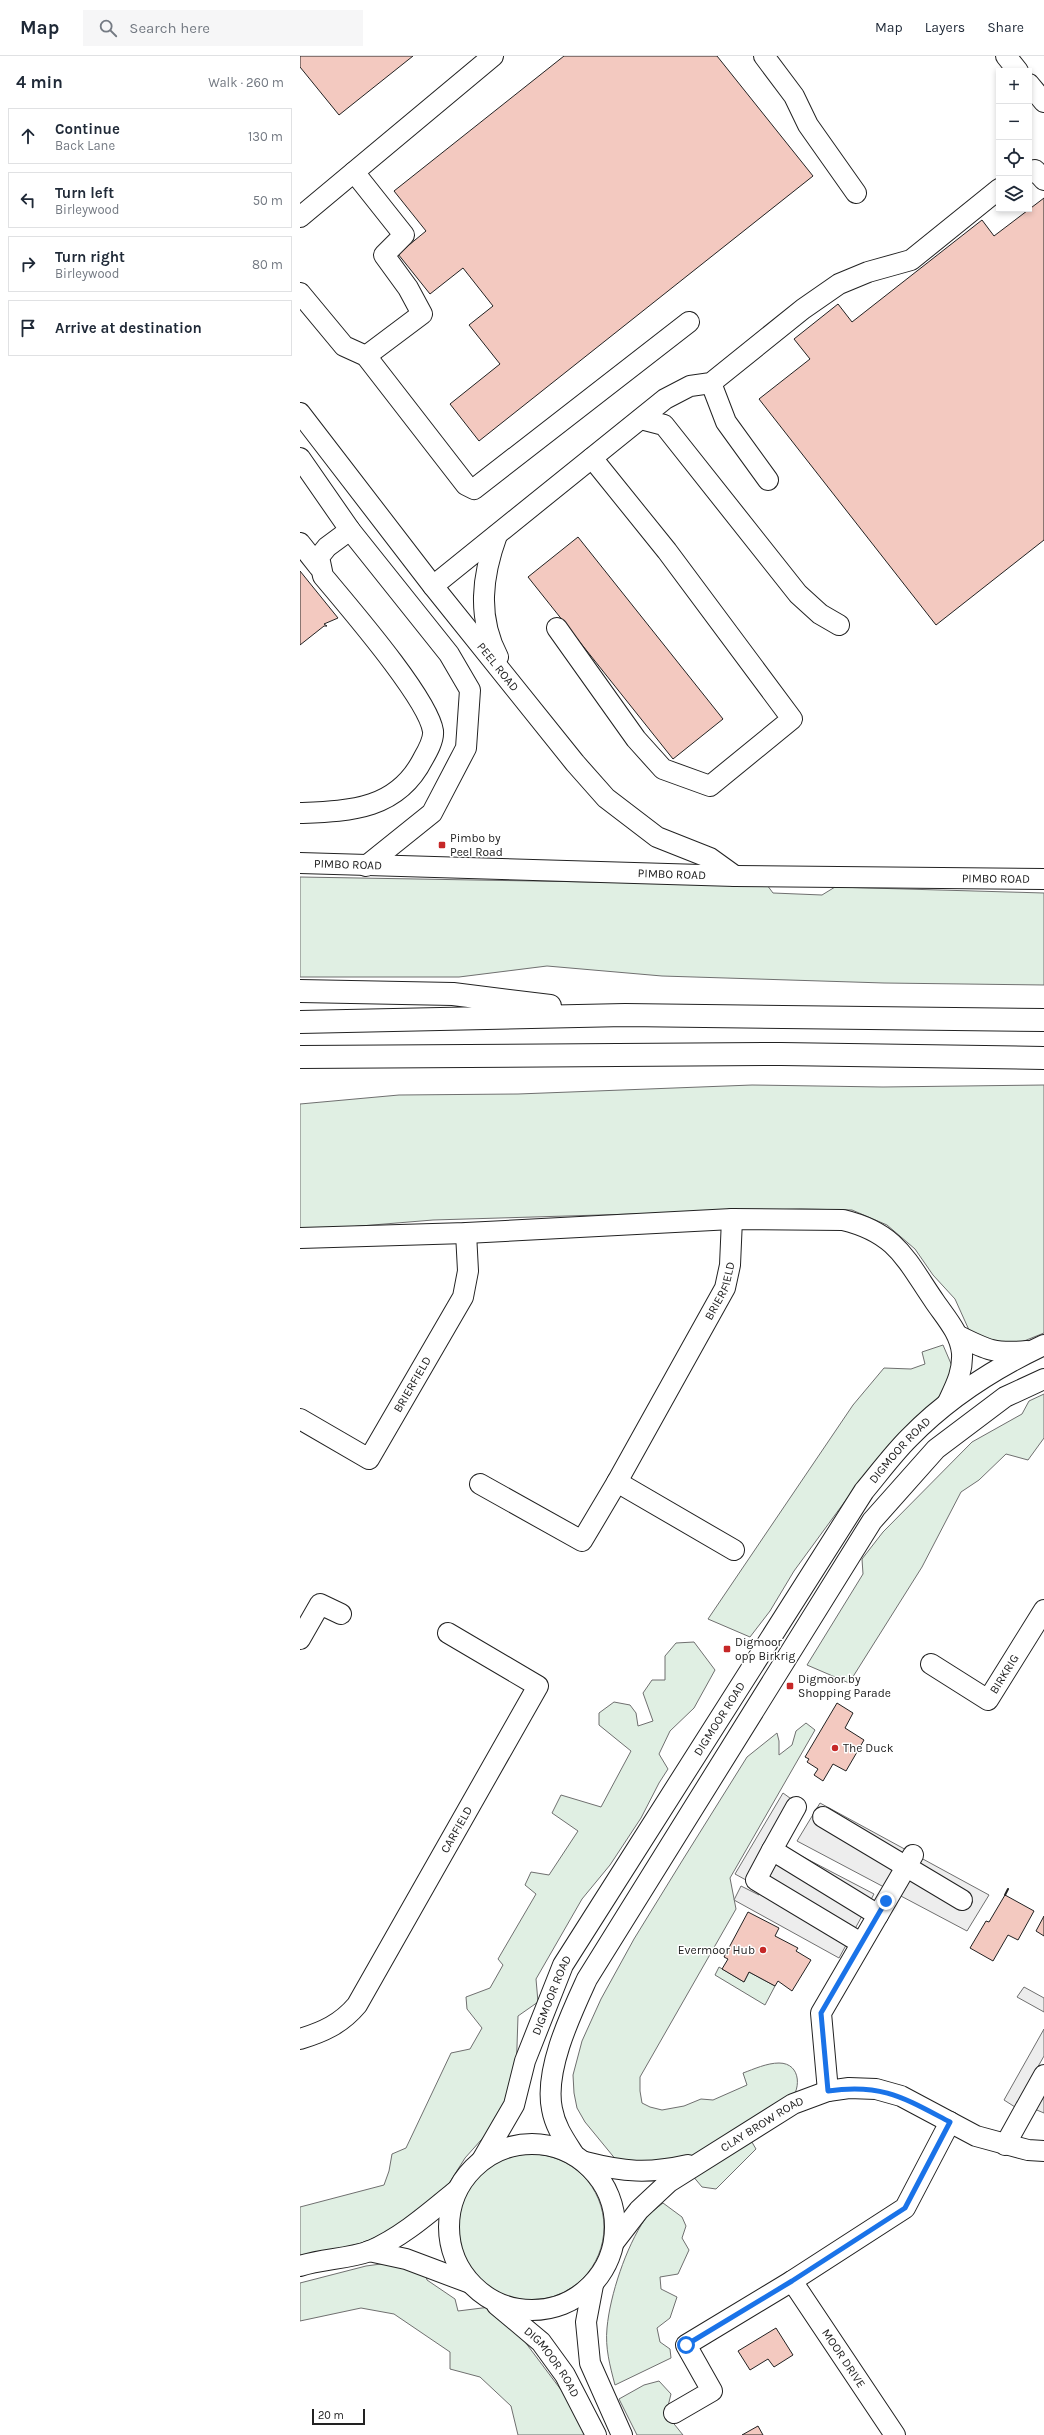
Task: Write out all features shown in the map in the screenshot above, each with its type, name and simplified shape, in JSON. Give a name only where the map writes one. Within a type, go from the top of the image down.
[{"type":"highway","points":[[300,991],[453,994],[625,1015]]},
{"type":"highway","points":[[300,1022],[625,1015],[1044,1020]]},
{"type":"highway","points":[[300,1057],[781,1054],[1044,1058]]},
{"type":"street","points":[[300,218],[493,56]]},
{"type":"street","points":[[764,56],[794,96],[808,125],[856,193]]},
{"type":"street","points":[[1006,56],[1016,68]]},
{"type":"street","points":[[1032,88],[1044,102]]},
{"type":"street","points":[[1032,172],[1035,170],[1044,180]]},
{"type":"street","points":[[354,172],[404,235],[384,255],[408,288],[422,314],[366,356]]},
{"type":"street","points":[[434,586],[665,399],[690,386],[711,382],[803,309],[839,284],[868,272],[911,260],[996,191]]},
{"type":"street","points":[[300,293],[344,346],[366,356],[466,485],[474,489],[689,322]]},
{"type":"street","points":[[711,382],[726,422],[768,480]]},
{"type":"street","name":"PEEL ROAD","points":[[300,413],[434,586],[606,798],[656,837],[710,858],[735,876]]},
{"type":"street","points":[[641,419],[664,425],[798,594],[820,614],[839,625]]},
{"type":"street","points":[[300,458],[350,530],[449,654],[470,690],[466,748],[432,813],[366,866]]},
{"type":"street","points":[[557,628],[636,739],[663,769],[710,786],[792,719],[667,551],[592,458]]},
{"type":"street","points":[[319,567],[319,557],[327,547],[350,530]]},
{"type":"street","points":[[497,535],[486,570],[483,590],[485,617],[490,642],[512,684]]},
{"type":"street","points":[[300,543],[319,567],[323,576],[418,700],[433,732],[429,747],[420,764],[409,779],[379,802],[357,810],[300,813]]},
{"type":"street","name":"PIMBO ROAD","points":[[300,863],[735,876],[1044,879]]},
{"type":"street","points":[[300,1238],[466,1233],[732,1219],[843,1220],[859,1224],[878,1233],[906,1257],[959,1336],[962,1353],[959,1379],[944,1408]]},
{"type":"street","name":"BRIERFIELD","points":[[480,1484],[582,1541],[617,1482],[725,1288],[730,1264],[732,1219]]},
{"type":"street","name":"BRIERFIELD","points":[[300,1420],[370,1459],[463,1297],[468,1271],[466,1233]]},
{"type":"street","points":[[959,1336],[981,1347],[1001,1353],[1038,1348]]},
{"type":"street","name":"DIGMOOR ROAD","points":[[482,2160],[514,2105],[525,2061],[562,1965],[864,1491],[910,1437],[944,1408],[986,1376],[1038,1348]]},
{"type":"street","name":"DIGMOOR ROAD","points":[[615,2242],[616,2217],[609,2194],[596,2173],[579,2158],[558,2130],[551,2109],[551,2085],[563,2034],[587,1979],[872,1522],[936,1449],[1005,1397],[1044,1379]]},
{"type":"street","points":[[617,1482],[734,1550]]},
{"type":"street","points":[[300,1639],[320,1604],[341,1614]]},
{"type":"street","name":"BIRKRIG","points":[[931,1664],[988,1700],[1044,1610]]},
{"type":"street","name":"CARFIELD","points":[[300,2039],[329,2029],[340,2022],[357,2005],[538,1686],[448,1633]]},
{"type":"street","points":[[796,1807],[756,1880],[862,1944]]},
{"type":"street","points":[[823,1817],[909,1861],[962,1900]]},
{"type":"street","points":[[772,1850],[878,1915]]},
{"type":"street","points":[[828,2091],[821,2013],[909,1861]]},
{"type":"street","points":[[1005,2145],[1044,2075]]},
{"type":"street","name":"CLAY BROW ROAD","points":[[615,2242],[639,2210],[669,2182],[794,2104],[828,2091],[849,2088],[876,2089],[901,2096],[976,2136],[1005,2145],[1044,2151]]},
{"type":"street","points":[[674,2413],[712,2391],[686,2345],[792,2281],[905,2208],[950,2122]]},
{"type":"street","name":"CLAY BROW ROAD","points":[[482,2160],[503,2148],[526,2143],[550,2145],[579,2158],[618,2170],[659,2172],[699,2162]]},
{"type":"street","points":[[470,2283],[456,2263],[449,2239],[449,2214],[456,2191],[467,2174],[482,2160]]},
{"type":"street","points":[[300,2266],[369,2251],[398,2236],[424,2218],[456,2191]]},
{"type":"street","points":[[369,2251],[406,2259],[470,2283],[492,2300],[513,2308],[536,2311],[559,2306],[580,2296],[592,2285],[608,2262],[615,2242]]},
{"type":"street","name":"MOOR DRIVE","points":[[792,2281],[895,2435]]},
{"type":"street","points":[[592,2285],[586,2322],[590,2362],[622,2435]]},
{"type":"street","name":"DIGMOOR ROAD","points":[[492,2300],[541,2342],[565,2375],[596,2435]]},
{"type":"green space","points":[[300,877],[767,885],[773,893],[822,895],[835,887],[1044,893],[1044,985],[884,983],[662,976],[547,966],[459,977],[300,977]]},
{"type":"green space","points":[[752,1085],[883,1087],[1044,1085],[1044,1333],[1019,1343],[999,1345],[985,1340],[969,1330],[955,1299],[933,1275],[915,1249],[887,1225],[852,1210],[801,1209],[433,1220],[300,1231],[300,1104],[399,1095],[518,1094]]},
{"type":"green space","points":[[943,1345],[952,1366],[947,1391],[854,1489],[794,1571],[770,1611],[750,1637],[708,1619],[853,1405],[884,1368],[911,1369],[925,1364],[922,1352]]},
{"type":"green space","points":[[1044,1394],[1044,1438],[1028,1460],[1006,1454],[979,1480],[961,1492],[922,1567],[849,1683],[807,1665],[863,1574],[862,1559],[883,1532],[972,1442],[1022,1414],[1029,1401]]},
{"type":"green space","points":[[694,1642],[715,1670],[694,1708],[670,1731],[659,1754],[668,1769],[641,1818],[610,1865],[582,1899],[536,1979],[538,2002],[518,2016],[516,2077],[498,2121],[465,2158],[438,2201],[387,2232],[365,2242],[300,2260],[300,2207],[384,2185],[389,2171],[392,2154],[406,2148],[451,2053],[470,2049],[482,2028],[467,2009],[466,1997],[490,1988],[503,1965],[498,1959],[536,1894],[525,1885],[531,1872],[549,1875],[578,1831],[552,1813],[561,1795],[601,1807],[631,1751],[599,1725],[599,1713],[614,1702],[630,1705],[636,1713],[638,1726],[653,1721],[643,1693],[652,1680],[665,1680],[665,1656],[676,1643]]},
{"type":"green space","points":[[806,1723],[815,1730],[730,1878],[736,1909],[640,2077],[642,2103],[662,2110],[684,2106],[701,2099],[713,2100],[747,2085],[743,2073],[774,2063],[787,2064],[796,2073],[797,2086],[795,2093],[792,2099],[782,2108],[743,2127],[756,2149],[716,2189],[702,2187],[682,2163],[617,2161],[585,2122],[577,2108],[573,2075],[582,2041],[601,1999],[634,1939],[747,1757],[777,1733],[779,1741],[779,1755],[792,1745],[796,1731]]},
{"type":"green space","points":[[719,1967],[744,1982],[749,1972],[775,1986],[765,2005],[715,1975]]},
{"type":"green space","points":[[531,2154],[552,2157],[559,2160],[577,2171],[587,2181],[601,2206],[604,2227],[601,2248],[598,2255],[587,2273],[577,2283],[552,2297],[531,2300],[510,2297],[503,2294],[485,2283],[475,2273],[461,2248],[458,2227],[461,2206],[464,2199],[475,2181],[485,2171],[510,2157]]},
{"type":"green space","points":[[663,2203],[682,2217],[686,2226],[682,2238],[689,2250],[678,2274],[660,2277],[661,2289],[677,2297],[670,2318],[657,2328],[660,2342],[670,2349],[671,2358],[615,2385],[608,2357],[607,2328],[615,2286],[625,2257],[638,2230],[647,2217]]},
{"type":"green space","points":[[403,2261],[424,2269],[427,2280],[455,2299],[458,2311],[498,2306],[595,2435],[518,2435],[511,2406],[480,2377],[450,2369],[450,2352],[394,2314],[361,2308],[300,2321],[300,2283],[366,2266]]},
{"type":"green space","points":[[659,2381],[671,2394],[666,2414],[683,2435],[637,2435],[619,2399],[644,2385]]},
{"type":"shaded area","points":[[783,1793],[794,1801],[746,1880],[735,1874]]},
{"type":"shaded area","points":[[820,1803],[989,1895],[967,1931],[797,1841]]},
{"type":"shaded area","points":[[784,1847],[874,1894],[839,1958],[734,1900],[741,1886],[759,1895]]},
{"type":"shaded area","points":[[1024,1987],[1044,1998],[1044,2012],[1017,1997]]},
{"type":"shaded area","points":[[1044,2029],[1044,2056],[1015,2107],[1004,2100]]},
{"type":"shaded area","points":[[1044,2086],[1044,2113],[1032,2108]]},
{"type":"building","points":[[300,56],[413,56],[339,115],[300,67]]},
{"type":"building","points":[[564,56],[717,56],[813,176],[479,441],[450,404],[500,364],[469,325],[493,306],[463,268],[430,294],[398,254],[426,231],[394,191]]},
{"type":"building","points":[[1044,198],[1044,540],[936,625],[759,399],[810,359],[794,339],[838,304],[852,322],[982,220],[994,236],[1026,212],[1032,212],[1032,207]]},
{"type":"building","points":[[578,537],[723,719],[673,759],[528,577]]},
{"type":"building","points":[[300,571],[338,618],[324,624],[327,626],[324,626],[300,645]]},
{"type":"building","name":"The Duck","points":[[837,1703],[853,1713],[845,1728],[864,1740],[846,1771],[833,1764],[823,1781],[814,1775],[818,1769],[807,1762],[809,1759],[805,1757]]},
{"type":"building","points":[[1005,1895],[1034,1911],[1018,1940],[1008,1935],[993,1961],[970,1948],[986,1921],[989,1922]]},
{"type":"building","name":"Evermoor Hub","points":[[748,1912],[779,1928],[775,1936],[798,1948],[796,1951],[811,1960],[792,1991],[778,1981],[775,1986],[749,1972],[744,1982],[722,1969],[728,1959],[724,1957]]},
{"type":"building","points":[[1044,1916],[1044,1936],[1036,1931]]},
{"type":"building","points":[[776,2328],[793,2355],[774,2367],[768,2359],[750,2370],[738,2351]]},
{"type":"building","points":[[758,2426],[763,2435],[742,2435]]},
{"type":"wall","points":[[1005,1895],[1008,1889]]},
{"type":"place","name":"Pimbo by Peel Road","points":[[442,845]]},
{"type":"place","name":"Digmoor opp Birkrig","points":[[727,1649]]},
{"type":"place","name":"Digmoor by Shopping Parade","points":[[790,1686]]},
{"type":"place","name":"The Duck","points":[[835,1748]]},
{"type":"place","name":"Evermoor Hub","points":[[763,1950]]},
{"type":"route","points":[[686,2345],[792,2281],[905,2208],[950,2122],[901,2096],[876,2089],[849,2088],[828,2091],[821,2013],[886,1901]]}]
